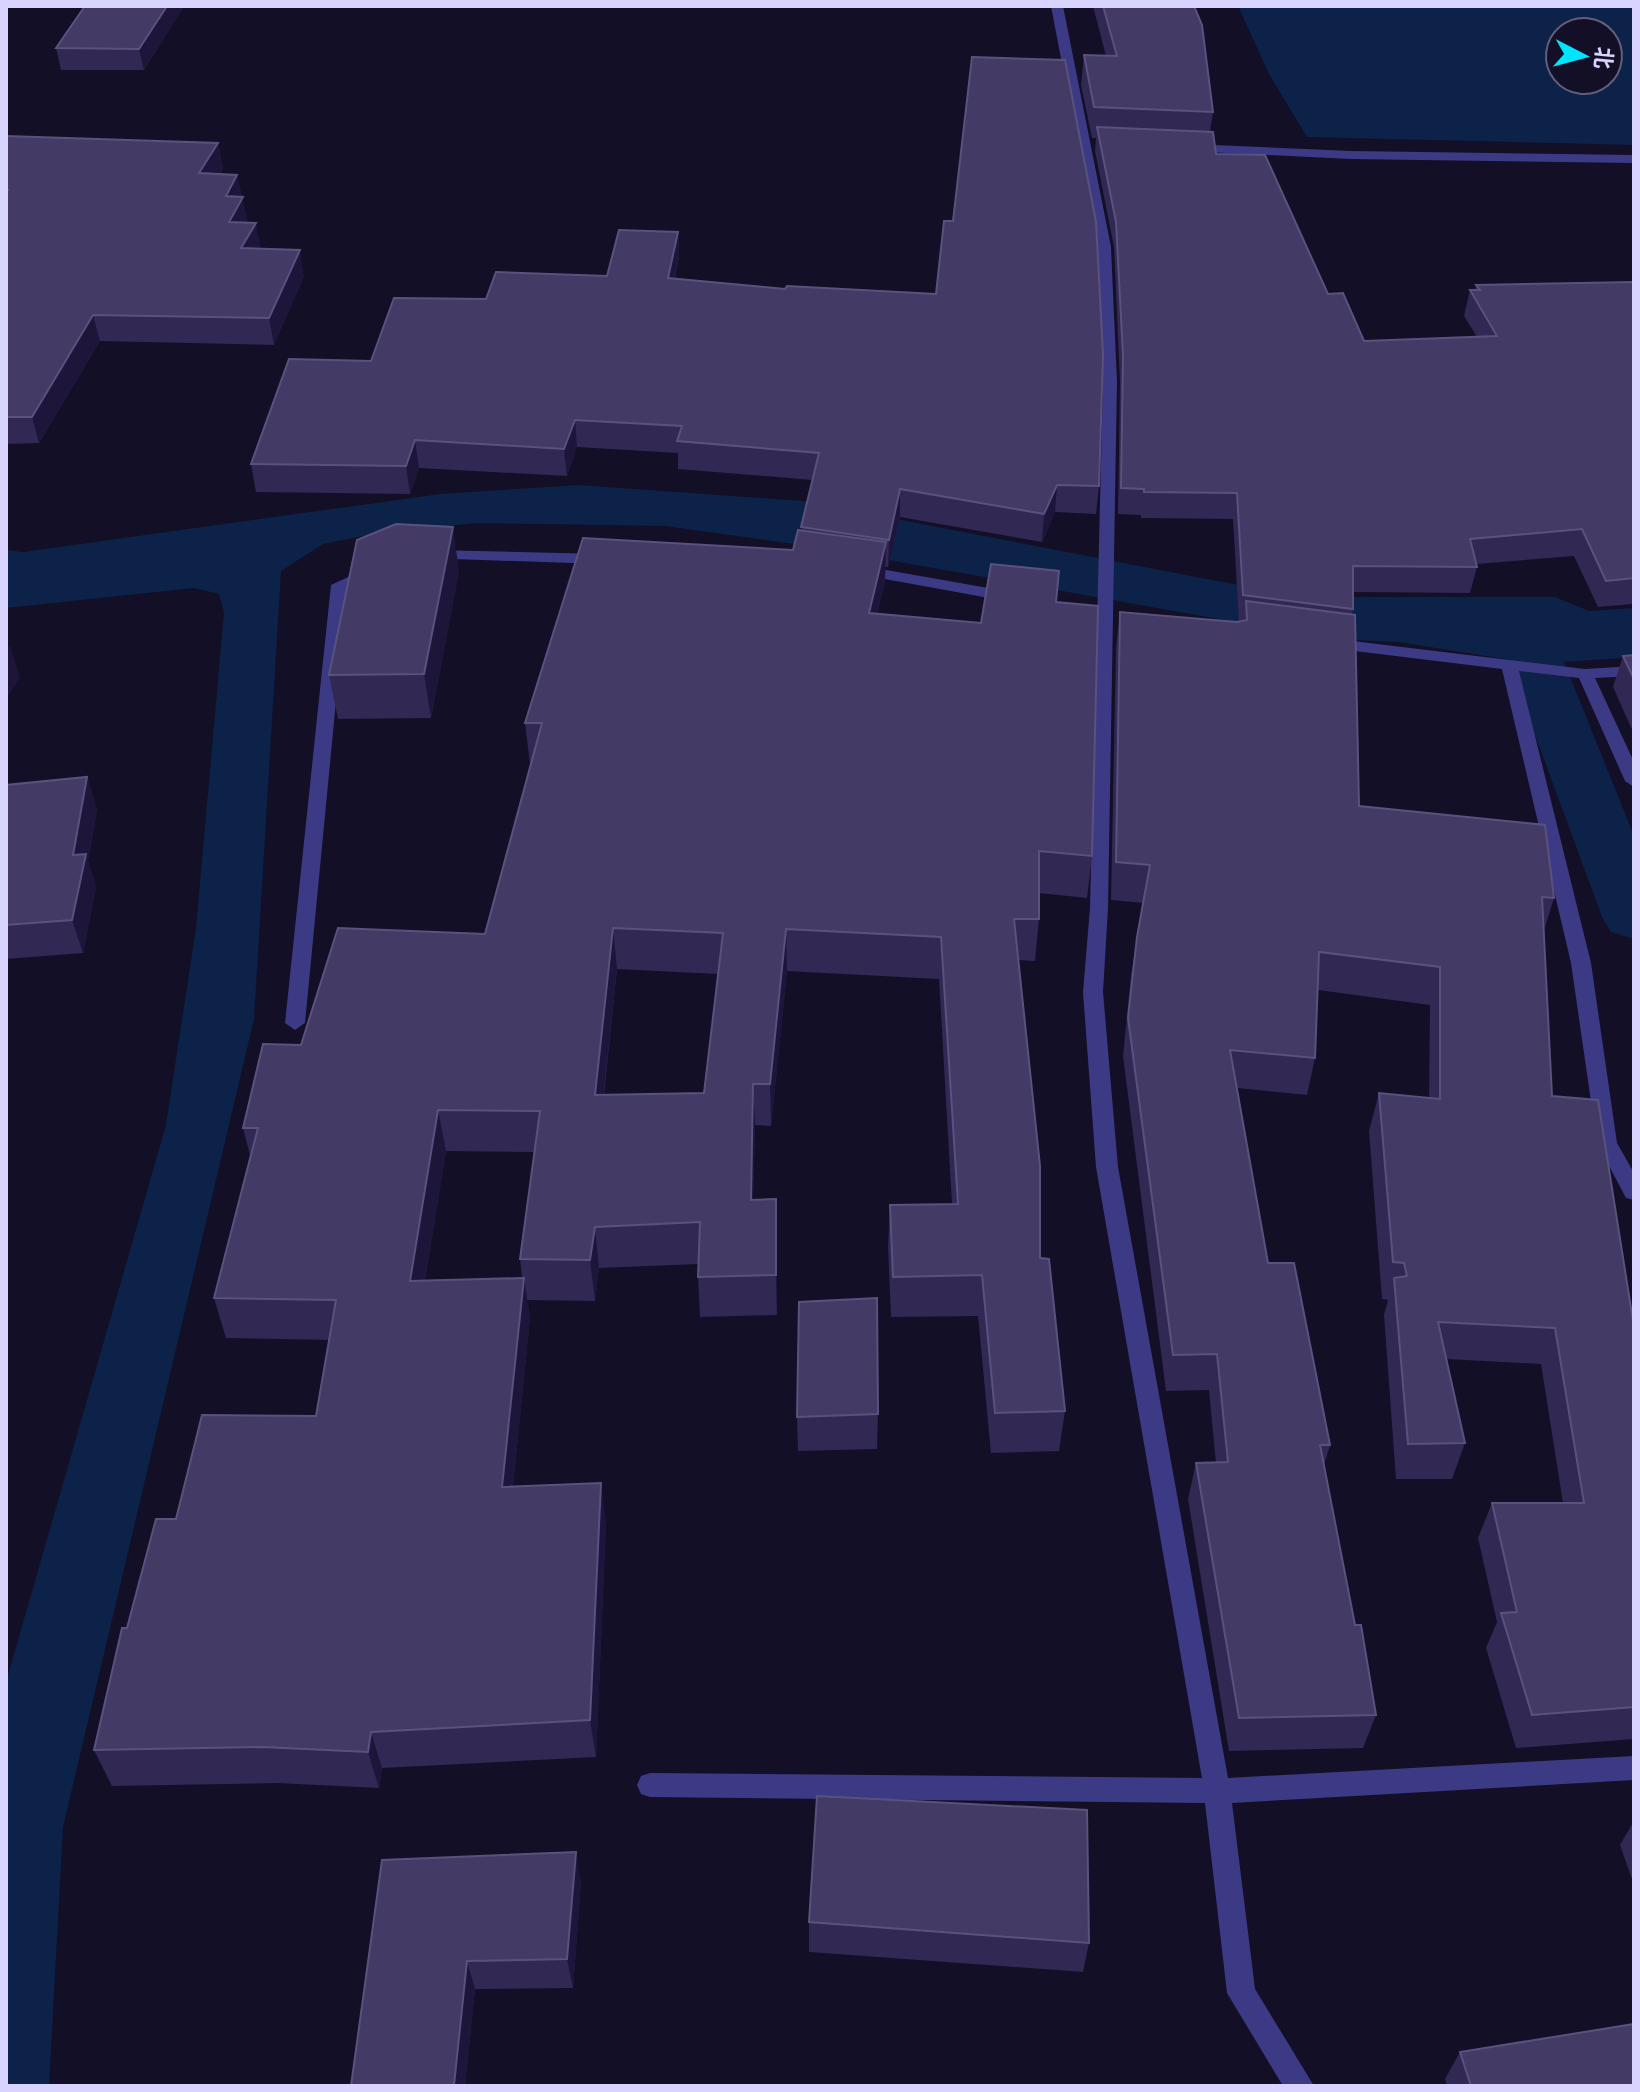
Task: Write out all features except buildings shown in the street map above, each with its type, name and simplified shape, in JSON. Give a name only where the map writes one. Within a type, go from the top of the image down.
[{"type":"street","points":[[1057,6],[1092,144],[1104,247],[1110,382],[1099,908],[1093,992],[1107,1167],[1217,1791],[1241,1993],[1300,2086]]},
{"type":"street","points":[[1176,147],[1351,155],[1634,159]]},
{"type":"street","points":[[295,1023],[339,585],[403,558],[614,559]]},
{"type":"street","points":[[833,566],[1029,600]]},
{"type":"street","points":[[1312,641],[1585,674],[1634,671]]},
{"type":"street","points":[[1509,665],[1581,963],[1607,1143],[1633,1187]]},
{"type":"street","points":[[1585,674],[1634,781]]},
{"type":"street","points":[[650,1785],[1217,1791],[1634,1768]]},
{"type":"water","points":[[1238,6],[1634,6],[1634,145],[1307,137],[1269,74]]},
{"type":"water","points":[[579,485],[803,501],[1300,597],[1555,597],[1589,611],[1634,608],[1634,657],[1537,664],[1398,642],[1282,637],[1224,620],[815,547],[665,526],[476,523],[378,533],[323,544],[281,571],[254,1019],[63,1827],[49,2086],[6,2086],[6,1682],[166,1125],[196,928],[224,612],[219,594],[194,588],[6,608],[6,550],[23,552],[440,494]]},
{"type":"waterway","points":[[1537,664],[1634,917]]}]
